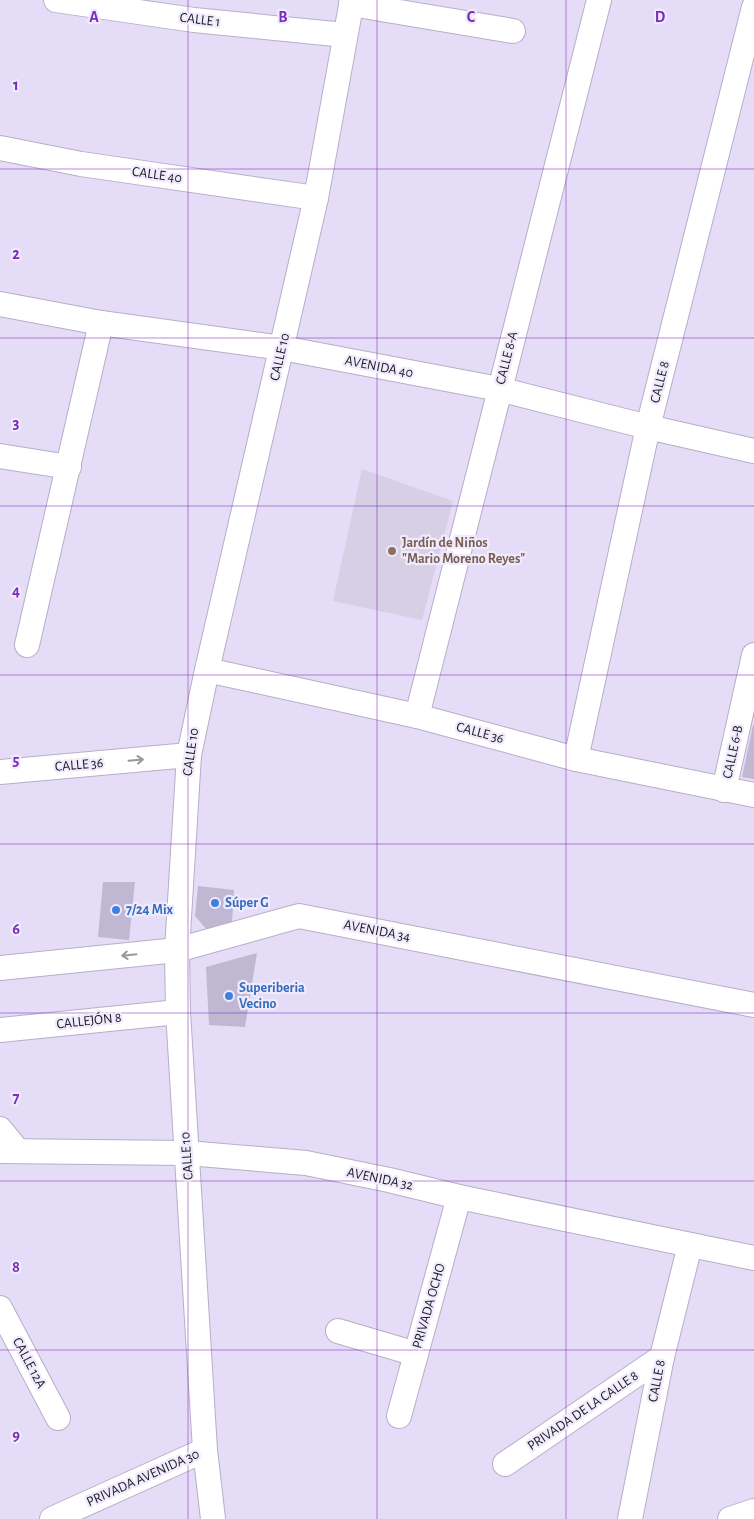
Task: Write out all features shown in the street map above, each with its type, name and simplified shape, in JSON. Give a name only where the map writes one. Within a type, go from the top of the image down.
[{"type":"street","name":"CALLE 1","points":[[56,0],[195,10],[345,35]]},
{"type":"street","name":"CALLE 8-A","points":[[417,716],[599,0]]},
{"type":"street","points":[[352,2],[514,31]]},
{"type":"street","name":"CALLE 10","points":[[213,1519],[206,1450],[178,1012],[177,950],[189,755],[316,198],[352,2]]},
{"type":"street","name":"CALLE 8","points":[[576,759],[648,427],[754,7]]},
{"type":"street","name":"CALLE 40","points":[[0,148],[81,164],[316,198]]},
{"type":"street","name":"AVENIDA 40","points":[[0,304],[101,323],[282,348],[499,389],[648,427],[754,451]]},
{"type":"street","points":[[27,645],[101,323]]},
{"type":"street","points":[[0,456],[68,467]]},
{"type":"street","name":"CALLE 6-B","points":[[724,790],[754,655]]},
{"type":"street","name":"CALLE 36","points":[[207,670],[417,716],[576,759],[754,795]]},
{"type":"street","name":"CALLE 36","points":[[0,772],[189,755]]},
{"type":"street","name":"AVENIDA 34","points":[[0,968],[177,950],[299,916],[754,1004]]},
{"type":"street","name":"CALLEJÓN 8","points":[[0,1030],[178,1012]]},
{"type":"street","points":[[0,1128],[9,1151]]},
{"type":"street","name":"AVENIDA 32","points":[[9,1151],[186,1153],[306,1163],[754,1258]]},
{"type":"street","name":"PRIVADA OCHO","points":[[399,1416],[460,1197]]},
{"type":"street","name":"CALLE 8","points":[[630,1519],[662,1357],[690,1245]]},
{"type":"street","name":"CALLE 12A","points":[[0,1308],[58,1418]]},
{"type":"street","points":[[338,1332],[416,1354]]},
{"type":"street","name":"PRIVADA DE LA CALLE 8","points":[[505,1464],[662,1357]]},
{"type":"street","name":"PRIVADA AVENIDA 30","points":[[52,1519],[206,1450]]},
{"type":"street","points":[[730,1519],[754,1510]]},
{"type":"shaded area","name":"Jardín de Niños \"Mario Moreno Reyes\"","points":[[362,469],[453,501],[422,620],[333,601]]},
{"type":"building","points":[[754,725],[754,779],[742,777]]},
{"type":"building","name":"7/24 Mix","points":[[103,882],[135,882],[129,940],[98,937]]},
{"type":"building","name":"Súper G","points":[[198,886],[234,890],[232,923],[207,930],[195,916]]},
{"type":"building","name":"Superiberia Vecino","points":[[257,953],[245,1027],[209,1025],[206,967]]},
{"type":"place","name":"Jardín de Niños \"Mario Moreno Reyes\"","points":[[392,551]]},
{"type":"place","name":"Súper G","points":[[215,903]]},
{"type":"place","name":"7/24 Mix","points":[[116,910]]},
{"type":"place","name":"Superiberia Vecino","points":[[229,996]]}]
